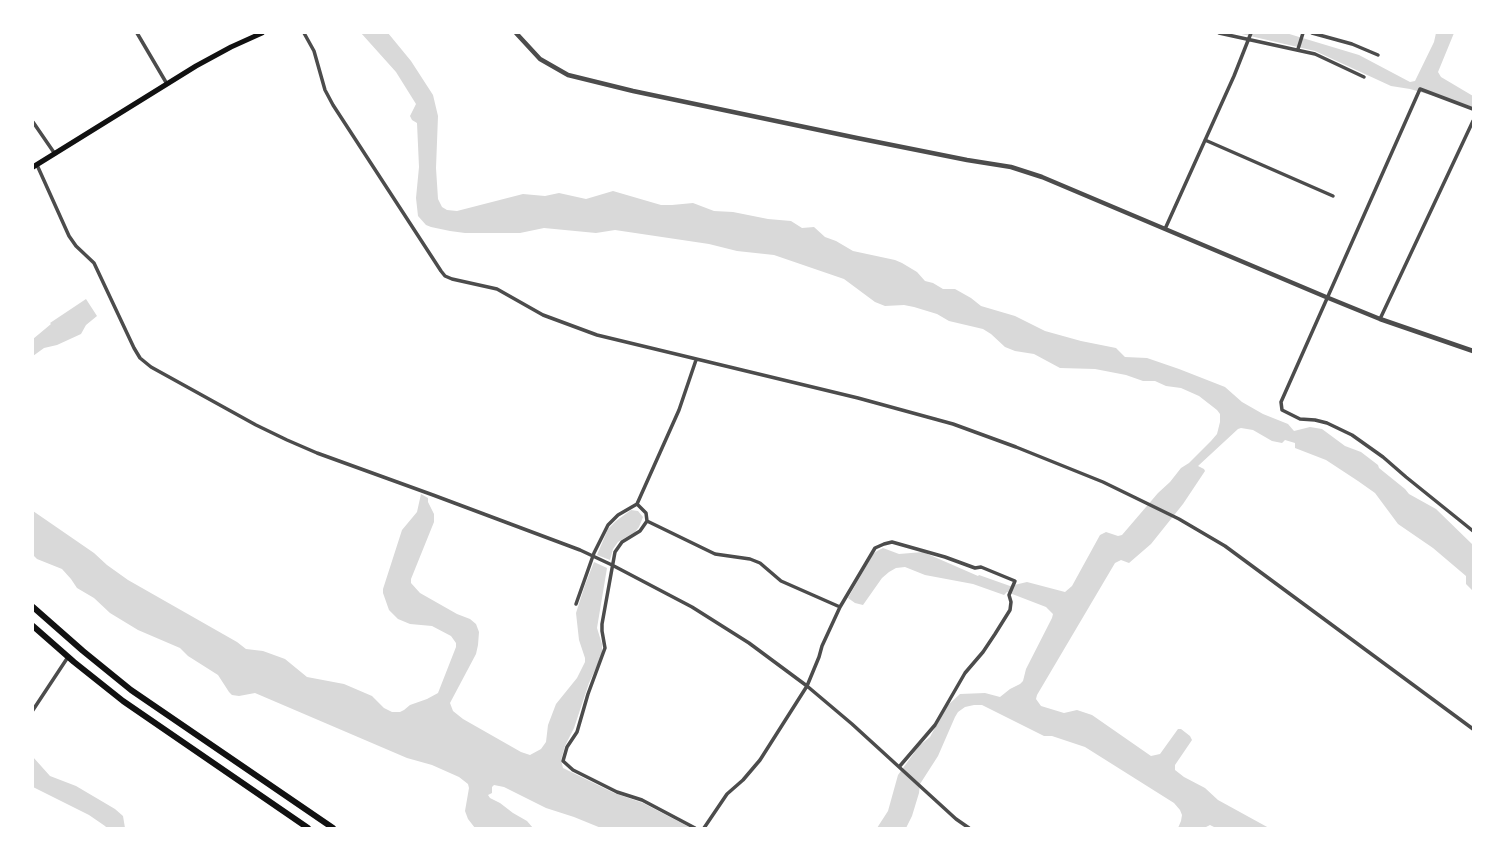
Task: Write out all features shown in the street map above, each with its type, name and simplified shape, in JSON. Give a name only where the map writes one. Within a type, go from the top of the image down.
[{"type":"main road","points":[[35,166],[220,52],[262,33]]},
{"type":"main road","points":[[33,607],[83,651],[136,693],[332,828]]},
{"type":"main road","points":[[33,626],[68,657],[143,715],[308,828]]},
{"type":"street","points":[[137,33],[167,84]]},
{"type":"street","points":[[304,33],[314,51],[325,90],[333,105],[443,274],[452,279],[497,289],[543,315],[583,331],[637,346],[858,398],[953,424],[1016,447],[1103,482],[1179,519],[1238,555],[1473,729]]},
{"type":"street","points":[[516,33],[540,59],[568,75],[633,91],[842,135],[967,160],[1011,167],[1042,177],[1165,228],[1326,298],[1380,319],[1473,351]]},
{"type":"street","points":[[1219,33],[1298,49],[1315,54],[1364,77]]},
{"type":"street","points":[[1165,228],[1234,76],[1251,33]]},
{"type":"street","points":[[1298,49],[1302,33]]},
{"type":"street","points":[[1312,33],[1352,44],[1378,55]]},
{"type":"street","points":[[1473,109],[1420,88],[1281,402],[1282,410],[1300,419],[1315,420],[1327,423],[1352,436],[1383,457],[1473,531]]},
{"type":"street","points":[[1380,319],[1473,121]]},
{"type":"street","points":[[33,122],[55,154]]},
{"type":"street","points":[[1205,140],[1333,196]]},
{"type":"street","points":[[35,166],[69,236],[76,246],[94,263],[134,348],[140,358],[151,367],[256,425],[317,454],[478,511],[580,550],[612,565],[712,619],[749,643],[807,686],[924,788],[956,819],[969,828]]},
{"type":"street","points":[[576,604],[593,557],[611,521],[637,504],[680,410],[696,360]]},
{"type":"street","points":[[637,504],[646,513],[647,521],[640,531],[619,546],[615,552],[602,624],[602,632],[605,643],[603,656],[588,694],[577,732],[568,746],[563,761],[573,770],[617,792],[642,800],[695,828]]},
{"type":"street","points":[[647,521],[715,554],[750,559],[760,563],[781,580],[840,607]]},
{"type":"street","points":[[704,828],[727,794],[743,780],[760,760],[807,686],[822,646],[840,607],[875,548],[888,543],[897,543],[945,557],[975,568],[980,567],[1015,581],[1008,595],[1011,602],[1010,610],[983,652],[965,673],[935,725],[900,768]]},
{"type":"street","points":[[33,710],[68,657]]},
{"type":"shaded area","points":[[361,33],[388,33],[411,61],[433,95],[438,116],[436,168],[438,199],[442,207],[447,210],[457,211],[523,194],[545,196],[559,193],[586,199],[613,191],[661,205],[693,203],[714,211],[733,212],[768,219],[791,221],[802,228],[814,227],[825,237],[836,241],[853,251],[895,260],[917,272],[925,281],[933,283],[943,289],[955,289],[971,298],[981,306],[1015,316],[1045,331],[1081,341],[1116,348],[1125,357],[1147,358],[1225,387],[1242,402],[1263,414],[1288,424],[1294,431],[1310,427],[1322,429],[1345,446],[1361,452],[1378,465],[1379,468],[1409,494],[1436,509],[1473,545],[1473,591],[1466,584],[1466,576],[1433,548],[1398,524],[1375,493],[1358,481],[1326,460],[1295,448],[1295,443],[1285,440],[1282,443],[1272,441],[1253,430],[1238,429],[1198,466],[1205,471],[1183,504],[1151,544],[1129,563],[1121,560],[1115,563],[1036,699],[1041,706],[1064,713],[1077,710],[1092,715],[1151,756],[1160,754],[1178,729],[1181,729],[1190,736],[1192,740],[1175,765],[1175,770],[1184,777],[1205,788],[1218,800],[1269,828],[1216,828],[1210,825],[1204,828],[1178,828],[1182,815],[1174,803],[1085,747],[1052,736],[1044,736],[982,705],[974,705],[965,707],[958,712],[955,717],[938,756],[920,784],[919,793],[912,816],[906,828],[877,828],[888,811],[898,775],[919,746],[930,737],[946,707],[960,694],[985,693],[1000,697],[1010,689],[1020,684],[1023,681],[1026,669],[1053,614],[1046,607],[1007,592],[1004,595],[973,584],[925,575],[905,567],[896,568],[882,578],[863,605],[855,603],[848,598],[873,554],[883,548],[899,554],[923,552],[978,576],[979,575],[1010,586],[1027,582],[1065,592],[1072,586],[1100,535],[1106,532],[1118,536],[1122,535],[1181,468],[1189,463],[1217,434],[1220,414],[1199,396],[1181,388],[1166,386],[1155,381],[1143,381],[1126,375],[1095,369],[1060,368],[1034,354],[1015,351],[1005,347],[983,329],[949,321],[937,314],[914,307],[904,305],[885,306],[875,302],[844,279],[774,255],[737,251],[709,244],[615,230],[596,233],[544,228],[520,233],[465,233],[426,225],[418,216],[416,198],[419,167],[417,123],[412,120],[410,116],[416,104],[396,72]]},
{"type":"shaded area","points":[[1237,33],[1286,33],[1359,55],[1410,82],[1415,81],[1434,42],[1436,33],[1454,33],[1438,72],[1441,77],[1473,96],[1473,107],[1410,89],[1391,86],[1315,51]]},
{"type":"shaded area","points":[[86,299],[97,316],[86,325],[81,334],[57,345],[44,348],[33,356],[33,339],[51,324],[50,323]]},
{"type":"shaded area","points":[[421,494],[428,498],[428,502],[434,514],[434,522],[411,579],[411,583],[420,593],[457,614],[470,619],[476,624],[479,632],[476,654],[450,703],[453,711],[463,719],[521,752],[530,755],[541,749],[546,742],[548,725],[556,704],[577,678],[585,662],[579,640],[576,613],[585,585],[594,562],[607,568],[597,628],[602,644],[602,655],[589,683],[574,728],[565,746],[561,760],[563,768],[614,793],[643,803],[691,828],[601,828],[546,808],[504,787],[494,785],[492,787],[492,793],[488,795],[490,798],[527,821],[533,828],[475,828],[468,819],[465,811],[469,788],[468,784],[459,777],[432,765],[407,758],[255,693],[239,696],[232,695],[218,675],[188,656],[180,648],[138,630],[110,613],[94,598],[77,588],[62,569],[37,559],[33,555],[33,511],[94,553],[107,565],[128,580],[237,642],[246,649],[263,651],[285,659],[307,677],[344,684],[372,696],[384,708],[392,712],[400,712],[410,705],[438,693],[456,647],[456,643],[451,636],[432,626],[410,624],[398,619],[389,610],[383,593],[402,530],[417,512]]},
{"type":"shaded area","points":[[631,510],[638,511],[643,517],[639,527],[635,532],[618,542],[613,549],[610,560],[597,555],[608,529]]},
{"type":"shaded area","points":[[33,757],[50,776],[76,786],[115,809],[123,816],[125,828],[107,828],[89,815],[33,787]]}]
